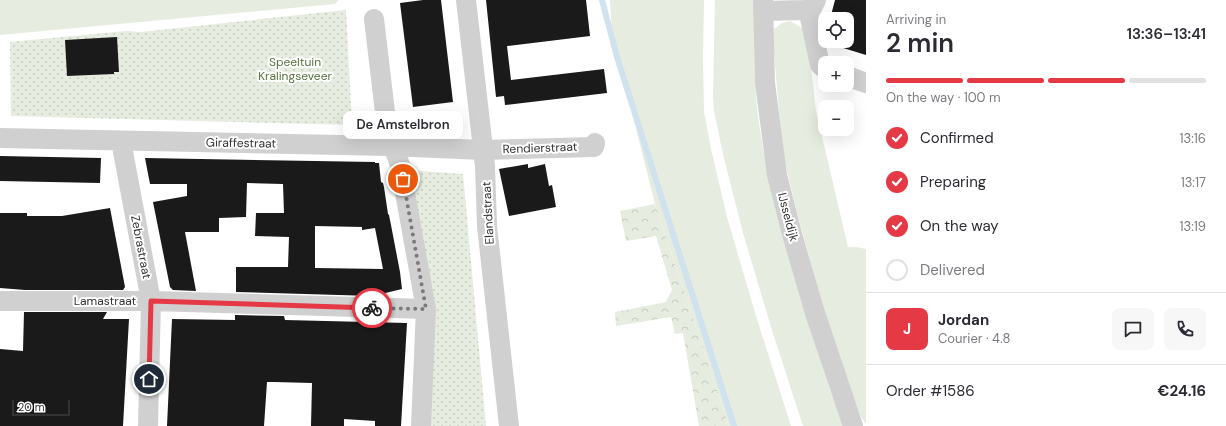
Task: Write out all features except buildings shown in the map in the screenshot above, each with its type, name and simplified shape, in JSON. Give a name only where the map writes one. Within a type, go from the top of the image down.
[{"type":"street","name":"Elandstraat","points":[[466,0],[485,166],[487,226],[510,426]]},
{"type":"street","points":[[763,5],[804,10],[812,4],[819,56]]},
{"type":"street","name":"IJsseldijk","points":[[763,5],[765,83],[769,127],[776,175],[815,313],[853,426]]},
{"type":"street","points":[[374,19],[391,146],[400,164],[426,309],[421,426]]},
{"type":"street","points":[[854,79],[866,83]]},
{"type":"street","name":"Giraffestraat","points":[[0,138],[391,146],[483,150]]},
{"type":"street","name":"Zebrastraat","points":[[121,141],[151,301],[148,426]]},
{"type":"street","name":"Rendierstraat","points":[[483,150],[594,147],[595,144]]},
{"type":"street","name":"Lamastraat","points":[[0,301],[151,301],[426,309]]},
{"type":"green space","points":[[0,0],[338,0],[335,4],[0,35]]},
{"type":"green space","points":[[610,0],[704,0],[704,112],[711,149],[727,217],[756,316],[791,426],[729,426],[655,204],[612,33]]},
{"type":"green space","points":[[715,0],[754,0],[754,61],[756,98],[770,186],[777,215],[830,390],[844,426],[803,426],[771,327],[743,233],[714,111]]},
{"type":"green space","name":"Speeltuin Kralingseveer","points":[[346,10],[352,125],[11,116],[10,42],[126,31],[141,32]]},
{"type":"green space","points":[[790,21],[804,29],[808,40],[818,120],[818,136],[822,136],[848,247],[866,249],[866,424],[861,417],[842,368],[827,320],[799,220],[785,163],[774,53],[774,29],[782,23]]},
{"type":"green space","points":[[406,170],[463,174],[486,426],[427,426]]},
{"type":"green space","points":[[655,204],[729,426],[699,426],[683,333],[675,334],[671,317],[616,326],[615,312],[666,302],[672,290],[656,236],[626,241],[620,211]]},
{"type":"waterway","points":[[602,0],[617,57],[734,426]]},
{"type":"way so far","points":[[372,308],[426,309],[403,179]]},
{"type":"place","name":"De Amstelbron","points":[[403,179]]},
{"type":"route","points":[[149,379],[151,301],[372,308]]}]
